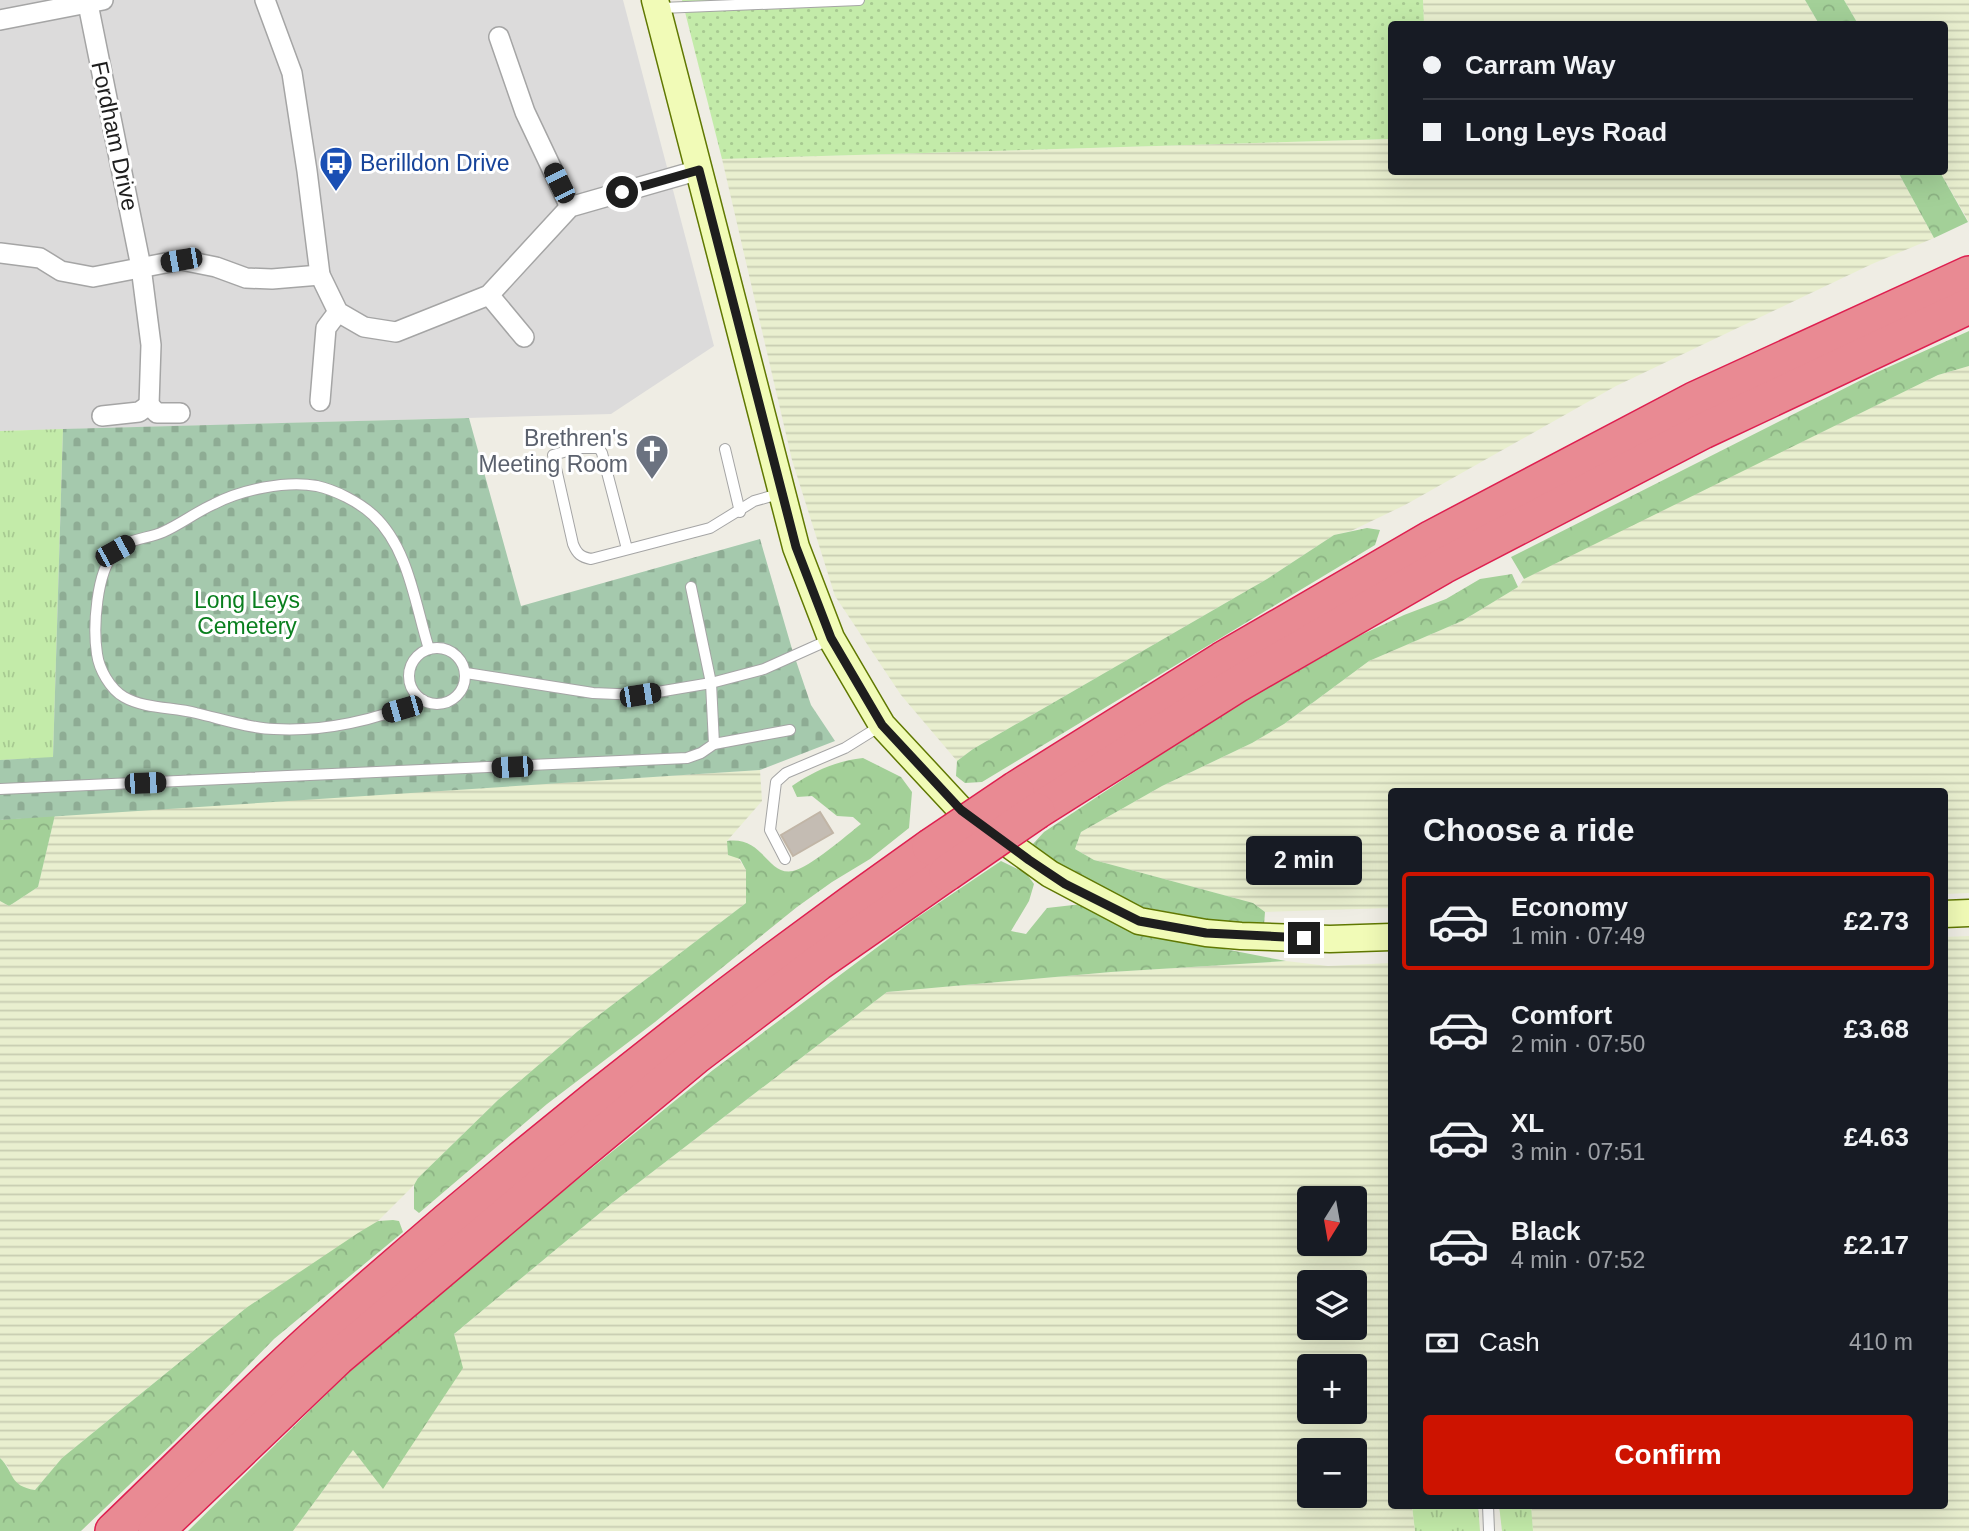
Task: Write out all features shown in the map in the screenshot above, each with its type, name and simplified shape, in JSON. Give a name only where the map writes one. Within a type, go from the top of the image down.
[{"type":"highway","points":[[113,1531],[316,1336],[553,1132],[771,961],[939,860],[1222,660],[1432,537],[1694,400],[1969,274]]},
{"type":"highway","points":[[1027,800],[1238,684],[1443,565],[1703,431],[1969,306]]},
{"type":"highway","points":[[156,1531],[337,1358],[696,1056],[818,963],[939,860]]},
{"type":"street","points":[[265,0],[292,73],[320,275],[338,312],[364,327],[396,332],[489,295],[570,207],[699,170]]},
{"type":"street","points":[[0,20],[96,2]]},
{"type":"street","name":"Fordham Drive","points":[[96,2],[141,267],[151,345],[149,405]]},
{"type":"street","points":[[656,4],[796,547],[831,638],[882,725],[961,810],[1050,874],[1139,921],[1206,933],[1241,936],[1317,939],[1388,937]]},
{"type":"street","points":[[499,37],[525,112],[570,207]]},
{"type":"street","points":[[0,253],[40,258],[61,271],[93,277],[181,260],[216,267],[246,278],[320,275]]},
{"type":"street","points":[[489,295],[524,337]]},
{"type":"street","points":[[320,401],[326,328],[338,312]]},
{"type":"street","points":[[102,416],[139,412],[149,405],[157,413],[180,413]]},
{"type":"street","points":[[1948,914],[1969,913]]},
{"type":"lane","points":[[656,4],[859,0]]},
{"type":"lane","points":[[627,549],[599,448],[578,448],[553,455],[575,551],[583,558],[591,559],[710,528],[754,501],[782,493]]},
{"type":"lane","points":[[724,449],[740,512]]},
{"type":"lane","points":[[423,700],[366,719],[313,729],[272,729],[132,700],[123,697],[104,676],[100,665],[97,654],[98,597],[105,568],[115,551],[138,538],[162,533],[215,502],[250,490],[279,486],[316,486],[345,497],[373,515],[394,542],[408,573],[429,649]]},
{"type":"lane","points":[[691,587],[711,683],[714,744]]},
{"type":"lane","points":[[466,673],[593,693],[640,695],[711,683],[764,669],[831,638]]},
{"type":"lane","points":[[443,648],[458,657],[466,673],[465,683],[454,699],[446,704],[436,705],[423,700],[412,690],[409,670],[418,655],[429,649],[443,648]]},
{"type":"lane","points":[[785,859],[770,830],[776,782],[786,773],[845,748],[882,725]]},
{"type":"lane","points":[[0,789],[687,758],[714,744],[790,730]]},
{"type":"lane","points":[[1488,1509],[1489,1531]]},
{"type":"shaded area","points":[[0,0],[623,0],[714,346],[611,414],[0,431]]},
{"type":"green space","points":[[682,0],[1423,0],[1424,21],[1388,21],[1388,139],[722,159]]},
{"type":"green space","points":[[1423,0],[1805,0],[1817,21],[1424,21]]},
{"type":"green space","points":[[1805,0],[1844,0],[1856,21],[1817,21]]},
{"type":"green space","points":[[1844,0],[1969,0],[1969,222],[1942,175],[1948,175],[1948,21],[1856,21]]},
{"type":"green space","points":[[1388,139],[1388,175],[1900,175],[1934,238],[1872,264],[1616,386],[1405,505],[1351,531],[1334,535],[1267,579],[973,749],[957,761],[901,695],[835,596],[792,460],[722,159]]},
{"type":"green space","points":[[1900,175],[1942,175],[1968,222],[1934,238]]},
{"type":"green space","points":[[1969,331],[1969,366],[1938,375],[1524,579],[1511,557],[1873,374]]},
{"type":"green space","points":[[1969,366],[1969,893],[1948,894],[1948,788],[1388,788],[1388,908],[1265,912],[1253,903],[1094,860],[1075,849],[1081,832],[1162,786],[1252,743],[1284,724],[1369,661],[1462,621],[1518,587],[1524,579],[1938,375]]},
{"type":"green space","name":"Long Leys Cemetery","points":[[469,418],[521,606],[760,539],[811,705],[835,741],[760,770],[0,820],[0,760],[53,757],[63,429]]},
{"type":"green space","points":[[63,429],[53,758],[0,760],[0,431]]},
{"type":"green space","points":[[1367,528],[1380,530],[1375,545],[982,782],[965,783],[956,776],[957,761],[973,749],[1267,579],[1334,535]]},
{"type":"green space","points":[[1512,574],[1518,587],[1462,621],[1369,661],[1284,724],[1252,743],[1162,786],[1081,832],[1075,849],[1094,860],[1253,903],[1265,912],[1264,925],[1216,921],[1142,907],[1030,853],[1032,845],[1044,832],[1222,714],[1361,635],[1446,599],[1480,579]]},
{"type":"green space","points":[[863,758],[901,777],[912,792],[909,828],[870,859],[797,907],[655,1022],[547,1104],[419,1213],[414,1209],[414,1185],[418,1178],[499,1099],[578,1031],[746,903],[746,870],[740,859],[728,855],[727,841],[749,844],[777,868],[793,871],[818,858],[861,824],[853,817],[837,816],[812,796],[797,797],[792,786],[826,768]]},
{"type":"green space","points":[[760,770],[762,801],[727,841],[746,870],[746,903],[578,1031],[499,1099],[378,1221],[246,1308],[62,1458],[35,1490],[23,1488],[14,1482],[8,1467],[0,1458],[0,901],[9,906],[38,887],[55,815]]},
{"type":"green space","points":[[55,815],[38,887],[9,906],[0,901],[0,820]]},
{"type":"green space","points":[[1001,861],[1026,873],[1034,884],[1029,901],[1011,931],[1026,934],[1047,908],[1082,904],[1209,946],[1286,961],[1111,972],[887,992],[612,1203],[454,1334],[463,1368],[383,1489],[353,1450],[293,1531],[188,1531],[347,1374],[499,1243],[713,1070],[915,919]]},
{"type":"green space","points":[[1969,936],[1969,1531],[1533,1531],[1531,1509],[1948,1509],[1948,937]]},
{"type":"green space","points":[[1286,961],[1328,966],[1388,963],[1388,1509],[1412,1509],[1415,1531],[293,1531],[353,1450],[383,1488],[462,1368],[454,1334],[612,1203],[887,992],[1111,972]]},
{"type":"green space","points":[[378,1221],[399,1221],[403,1232],[274,1339],[173,1443],[81,1531],[0,1531],[0,1458],[16,1482],[35,1490],[62,1458],[246,1308]]},
{"type":"green space","points":[[1412,1509],[1478,1509],[1480,1531],[1415,1531]]},
{"type":"green space","points":[[1499,1509],[1531,1509],[1533,1531],[1502,1531]]},
{"type":"building","points":[[820,812],[833,833],[793,856],[781,835]]},
{"type":"place","name":"Berilldon Drive","points":[[336,193]]},
{"type":"place","name":"Brethren's Meeting Room","points":[[652,481]]},
{"type":"route","points":[[622,192],[699,170],[796,547],[831,638],[882,725],[909,755],[961,810],[1029,860],[1065,884],[1139,921],[1206,933],[1304,938]]}]
